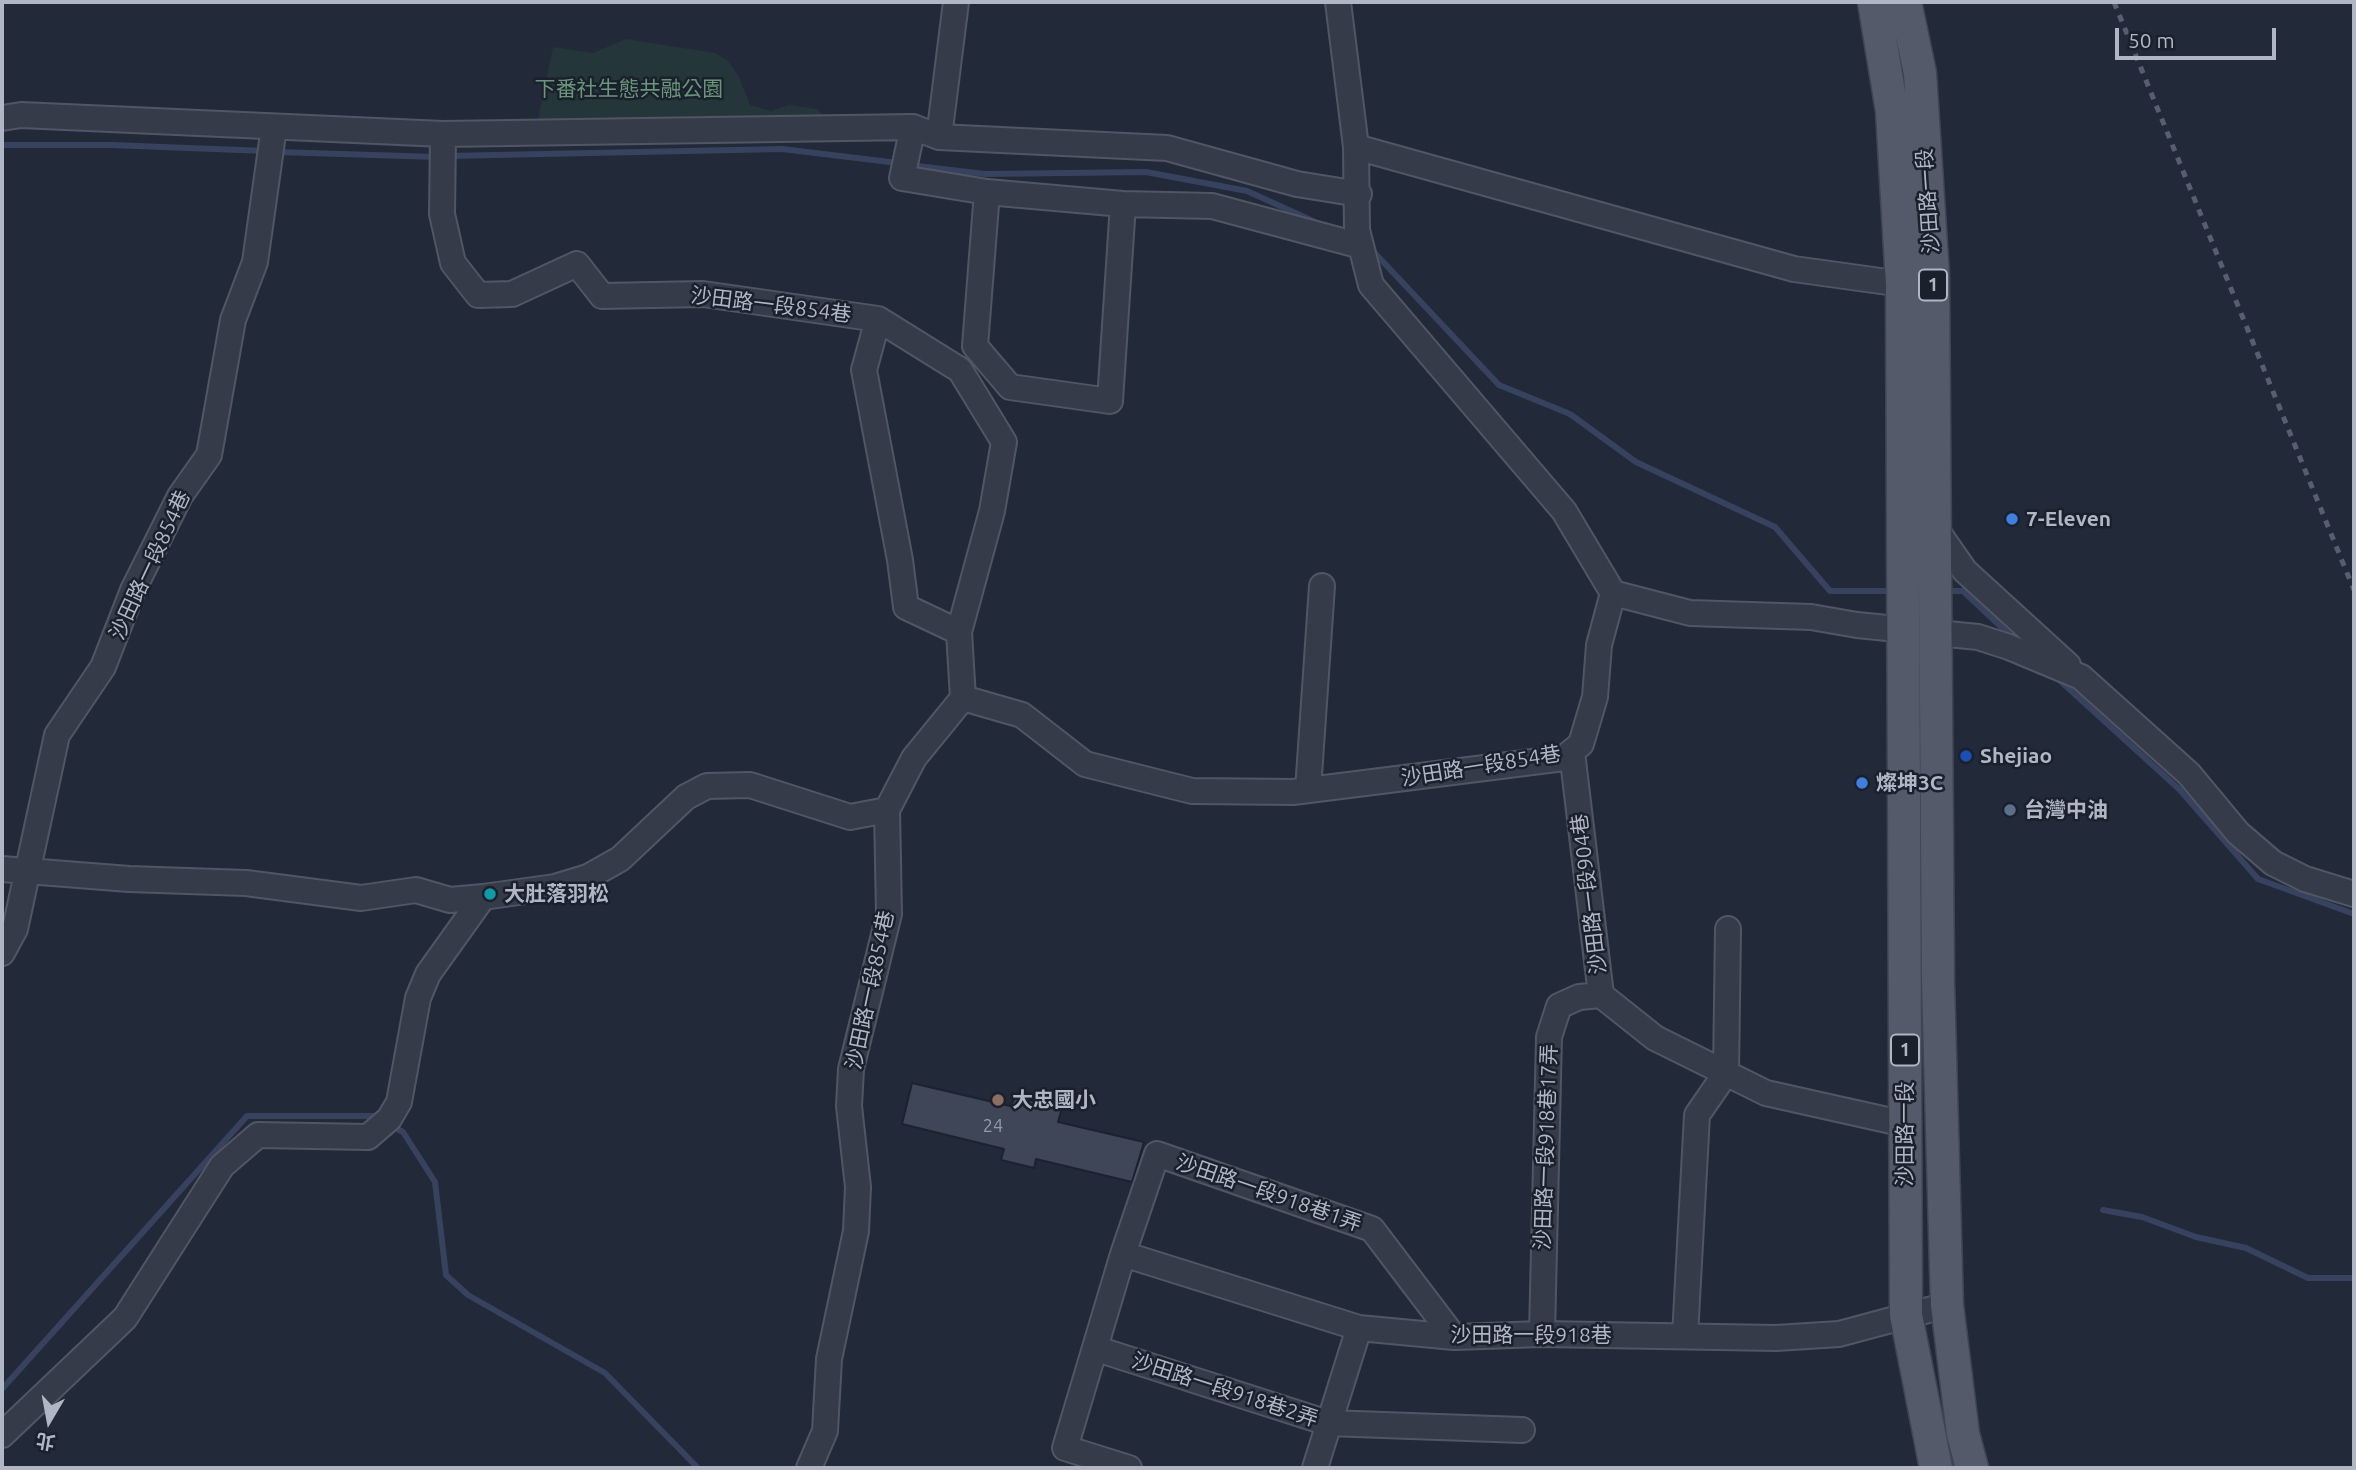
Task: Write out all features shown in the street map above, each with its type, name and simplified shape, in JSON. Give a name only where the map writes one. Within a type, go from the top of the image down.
[{"type":"main road","name":"沙田路一段","points":[[1874,2],[1892,111],[1918,568]]},
{"type":"main road","name":"沙田路一段","points":[[1905,2],[1920,73],[1933,275],[1933,524],[1918,568]]},
{"type":"main road","name":"1","points":[[1903,629],[1918,568]]},
{"type":"main road","name":"1","points":[[1918,568],[1933,633]]},
{"type":"main road","name":"沙田路一段","points":[[1903,629],[1906,1315],[1936,1468]]},
{"type":"main road","name":"沙田路一段","points":[[1933,633],[1947,1306],[1963,1434],[1972,1468]]},
{"type":"street","points":[[939,137],[956,2]]},
{"type":"street","points":[[1338,2],[1356,147],[1359,194],[1357,230],[1371,285],[1564,511],[1613,593],[1689,613],[1811,617],[1978,637],[2081,677]]},
{"type":"street","points":[[2,118],[21,115],[443,134],[913,127],[939,137],[1167,148],[1297,184],[1359,194]]},
{"type":"street","name":"沙田路一段854巷","points":[[2,953],[15,929],[57,736],[103,667],[134,590],[180,496],[209,455],[233,320],[254,262],[274,127]]},
{"type":"street","points":[[913,127],[902,178],[987,192],[1123,204],[1212,206],[1361,246]]},
{"type":"street","name":"沙田路一段854巷","points":[[443,134],[442,214],[453,263],[478,295],[512,294],[577,264],[602,296],[703,294],[878,319],[960,370],[1004,442],[992,511],[959,632],[963,698],[914,758],[887,810],[889,914],[851,1069],[849,1106],[858,1187],[856,1231],[829,1359],[825,1431],[809,1468]]},
{"type":"street","points":[[1356,147],[1794,269],[1902,284]]},
{"type":"street","points":[[987,192],[975,346],[1010,387],[1110,401],[1123,204]]},
{"type":"street","name":"沙田路一段854巷","points":[[878,319],[864,370],[900,560],[906,607],[959,632]]},
{"type":"street","points":[[1933,524],[1965,571],[2189,774],[2238,833],[2273,863],[2305,879],[2354,894]]},
{"type":"street","points":[[1308,790],[1322,586]]},
{"type":"street","name":"沙田路一段854巷","points":[[963,698],[1022,715],[1085,764],[1192,792],[1308,790],[1564,758],[1581,744],[1595,698],[1600,645],[1613,593]]},
{"type":"street","name":"沙田路一段904巷","points":[[1572,752],[1601,995],[1655,1038],[1766,1093],[1905,1124]]},
{"type":"street","points":[[2,869],[129,879],[246,883],[361,898],[416,890],[450,900],[555,887],[588,877],[620,859],[686,797],[708,786],[750,785],[849,817],[887,810]]},
{"type":"street","points":[[2,1435],[125,1318],[222,1166],[258,1135],[368,1137],[388,1119],[399,1102],[418,998],[428,974],[483,897]]},
{"type":"street","points":[[1685,1336],[1697,1115],[1726,1073],[1728,929]]},
{"type":"street","name":"沙田路一段918巷17弄","points":[[1542,1334],[1549,1037],[1559,1006],[1579,997],[1601,995]]},
{"type":"street","name":"沙田路一段918巷1弄","points":[[1123,1254],[1157,1154],[1372,1228],[1454,1338]]},
{"type":"street","points":[[1123,1254],[1097,1349],[1065,1448],[1129,1468]]},
{"type":"street","name":"沙田路一段918巷","points":[[1123,1254],[1359,1328],[1454,1338],[1542,1334],[1776,1338],[1839,1334],[1947,1306]]},
{"type":"street","points":[[1315,1468],[1359,1328]]},
{"type":"street","name":"沙田路一段918巷2弄","points":[[1097,1349],[1328,1423],[1522,1430]]},
{"type":"green space","name":"下番社生態共融公園","points":[[626,39],[715,53],[728,61],[738,75],[750,105],[771,111],[789,105],[817,109],[831,123],[534,138],[553,47],[593,53]]},
{"type":"building","points":[[912,1083],[1010,1106],[1016,1097],[1062,1108],[1058,1122],[1144,1142],[1132,1182],[1036,1159],[1034,1168],[1001,1160],[1004,1149],[902,1124]]},
{"type":"waterway","points":[[2,145],[111,145],[266,151]]},
{"type":"waterway","points":[[448,156],[782,149],[898,163]]},
{"type":"waterway","points":[[277,152],[437,157]]},
{"type":"waterway","points":[[909,165],[985,174],[1146,172],[1247,191],[1313,221]]},
{"type":"waterway","points":[[1370,248],[1499,385],[1570,414],[1636,462],[1775,527],[1830,591],[1893,591]]},
{"type":"waterway","points":[[1946,591],[1963,591],[2014,639]]},
{"type":"waterway","points":[[2056,677],[2179,789],[2258,879],[2354,914]]},
{"type":"waterway","points":[[2,1389],[247,1116],[375,1116],[381,1119]]},
{"type":"waterway","points":[[390,1125],[403,1132],[435,1182],[446,1275],[468,1295],[605,1373],[698,1468]]},
{"type":"waterway","points":[[2103,1210],[2142,1217],[2196,1237],[2246,1248],[2308,1278],[2354,1278]]},
{"type":"railway","points":[[2114,2],[2354,590]]},
{"type":"place","name":"7-Eleven","points":[[2012,519]]},
{"type":"place","name":"Shejiao","points":[[1966,756]]},
{"type":"place","name":"燦坤3C","points":[[1862,783]]},
{"type":"place","name":"台灣中油","points":[[2010,810]]},
{"type":"place","name":"大肚落羽松","points":[[490,894]]},
{"type":"place","name":"大忠國小","points":[[998,1100]]}]
